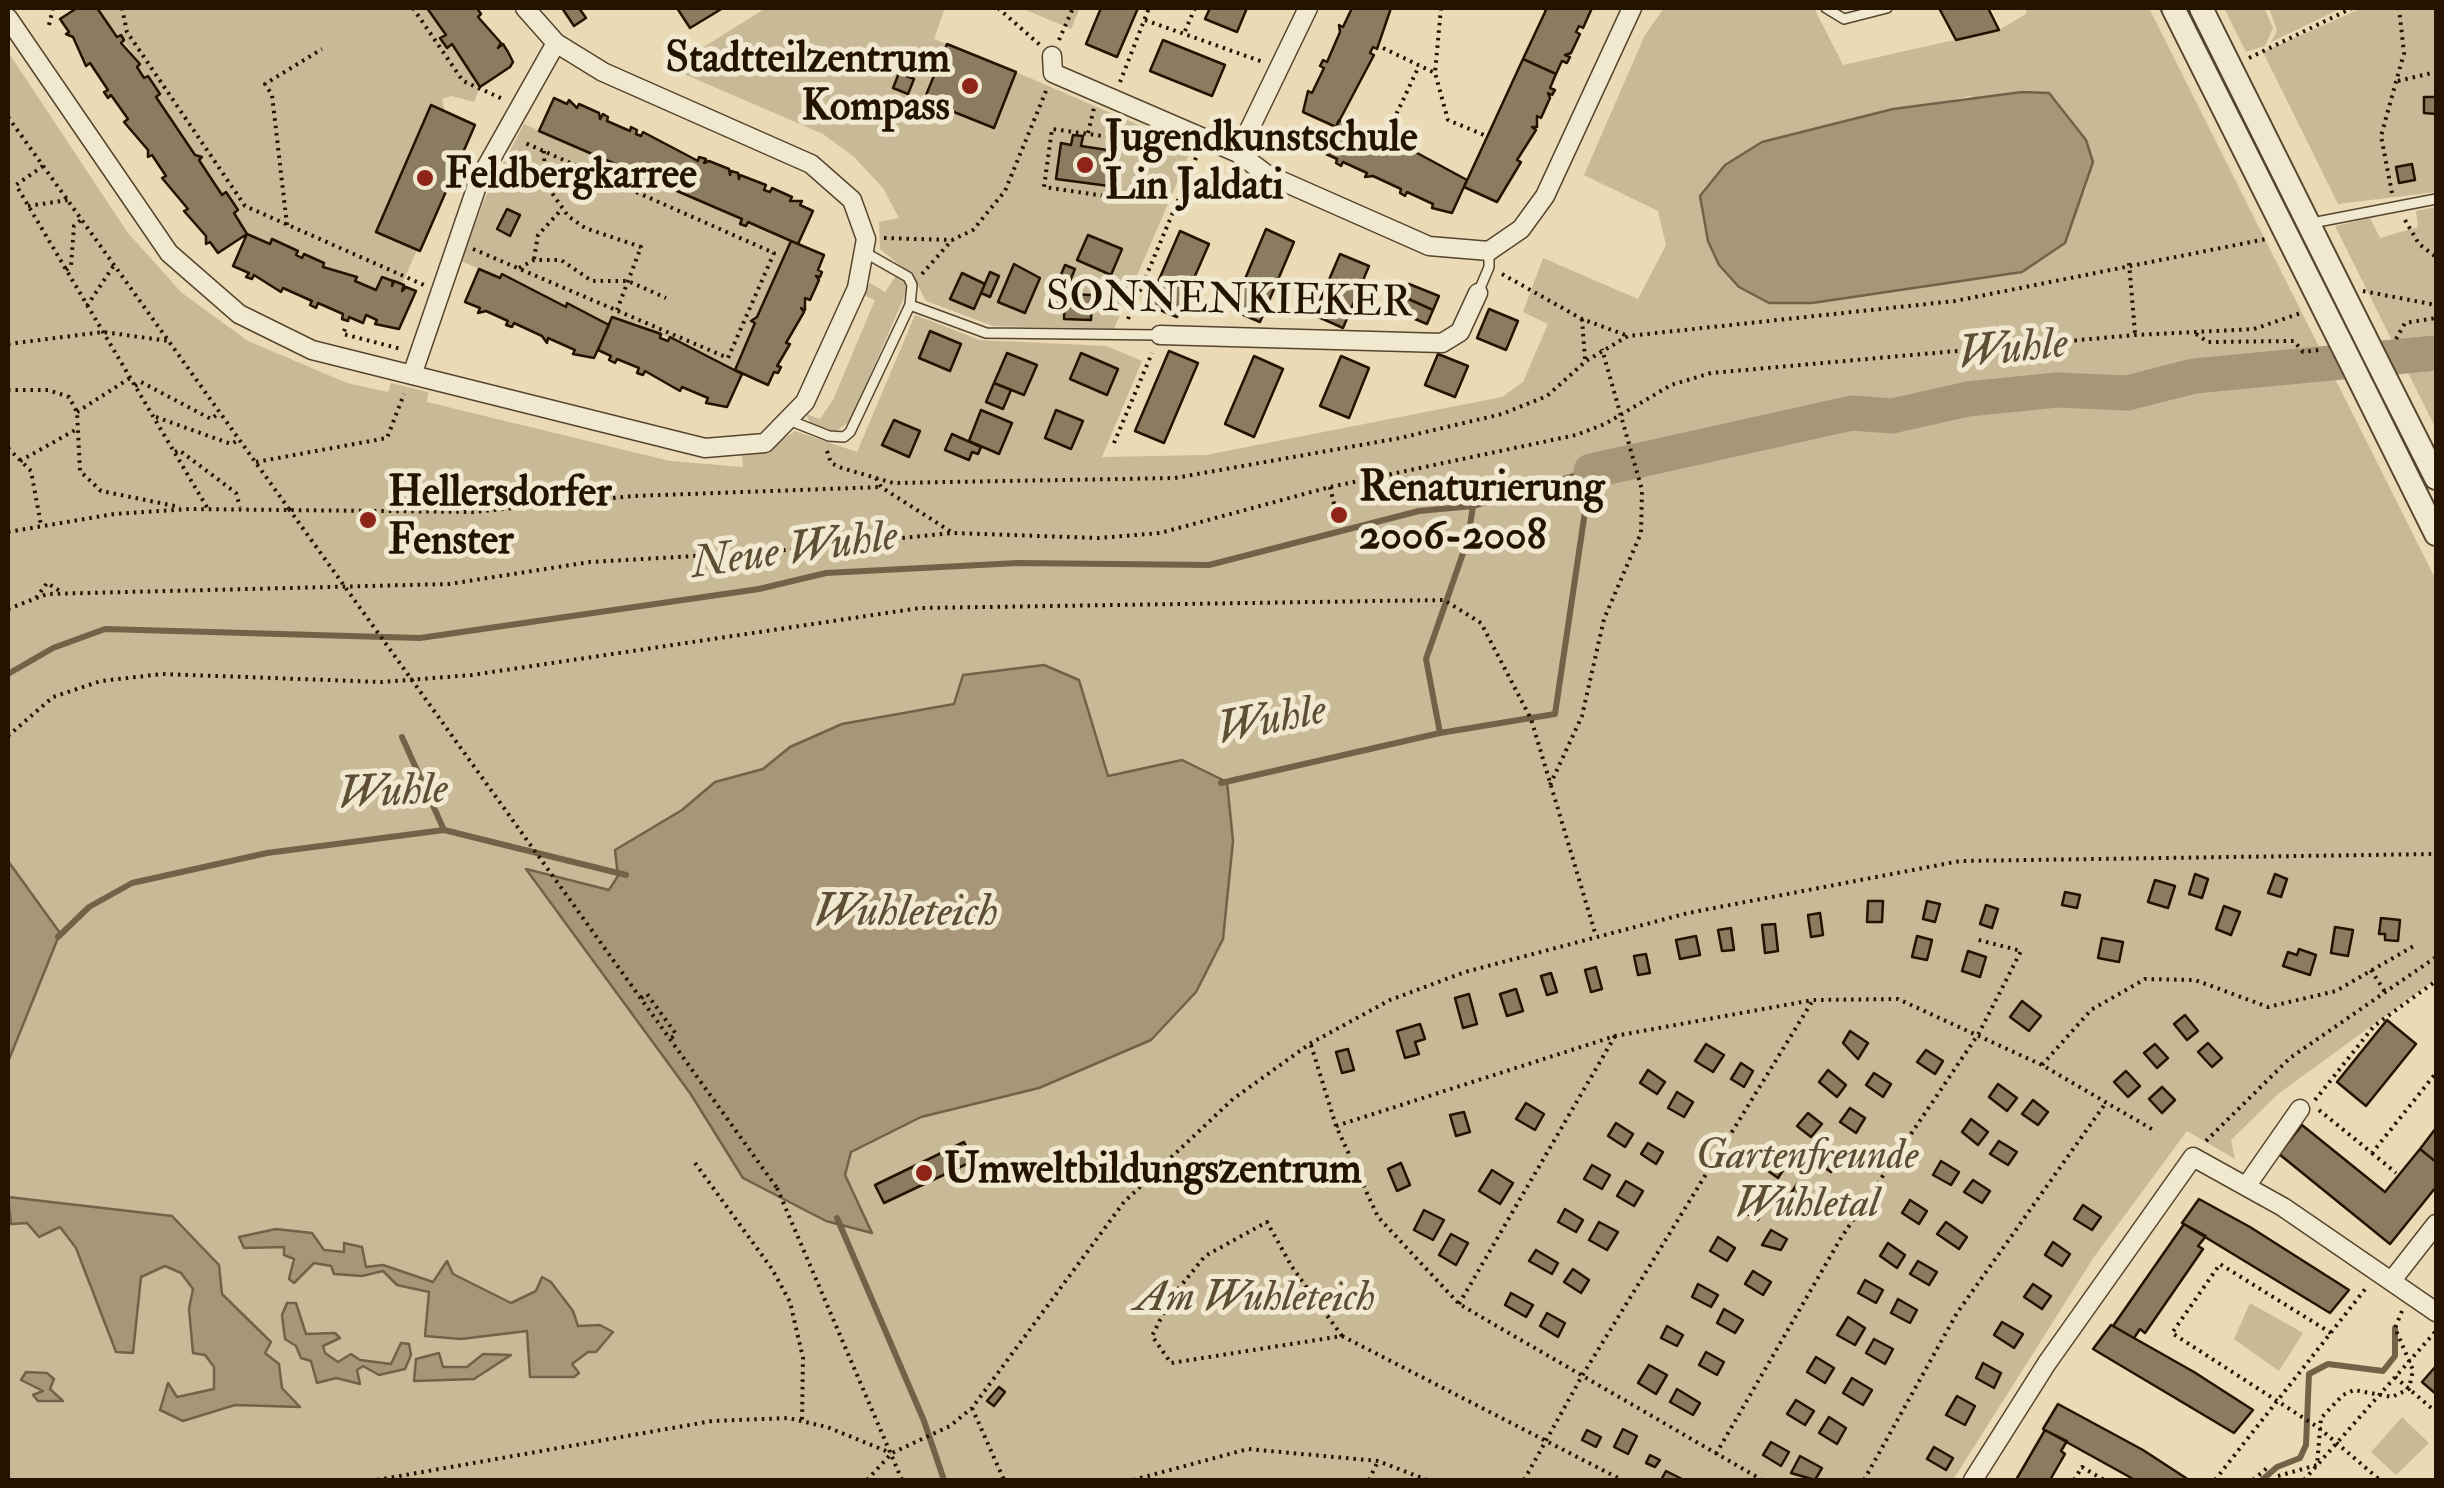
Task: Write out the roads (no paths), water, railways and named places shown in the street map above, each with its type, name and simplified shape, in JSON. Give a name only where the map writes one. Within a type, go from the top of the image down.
[{"type":"street","points":[[8,18],[146,223],[201,284],[239,314],[284,339],[412,376],[705,448],[765,443],[791,421],[805,402],[857,288],[865,245],[852,200],[810,164],[603,72],[556,43],[526,8]]},
{"type":"street","points":[[1238,153],[1308,8]]},
{"type":"street","points":[[1053,65],[1107,97],[1238,153],[1266,174],[1429,246],[1489,259],[1522,229],[1546,196],[1632,8]]},
{"type":"street","points":[[2174,8],[2330,346],[2359,379],[2436,534]]},
{"type":"street","points":[[2202,8],[2436,478]]},
{"type":"street","points":[[412,376],[479,180],[556,43]]},
{"type":"street","name":"SONNENKIEKER","points":[[1160,335],[1442,343],[1460,332],[1478,292]]},
{"type":"street","points":[[2247,1185],[2306,1107]]},
{"type":"street","points":[[1972,1480],[2047,1363],[2193,1156],[2247,1185],[2393,1279],[2436,1312]]},
{"type":"street","points":[[2393,1279],[2436,1224]]},
{"type":"lane","points":[[1826,8],[1844,19],[1887,8]]},
{"type":"lane","points":[[2308,224],[2436,199]]},
{"type":"lane","points":[[791,421],[829,436],[844,437],[850,432],[910,305],[912,285],[900,269],[865,245]]},
{"type":"lane","name":"SONNENKIEKER","points":[[1478,292],[1489,259]]},
{"type":"lane","name":"SONNENKIEKER","points":[[910,305],[986,333],[1160,335]]},
{"type":"water","points":[[2022,92],[2049,93],[2086,140],[2093,162],[2065,243],[2022,272],[1812,303],[1769,303],[1739,287],[1719,265],[1708,241],[1700,196],[1725,165],[1762,142],[1893,109]]},
{"type":"water","name":"Wuhleteich","points":[[1044,665],[1079,680],[1108,776],[1182,760],[1227,782],[1233,841],[1223,939],[1196,992],[1151,1040],[1039,1088],[921,1117],[851,1152],[845,1175],[872,1233],[826,1221],[743,1178],[690,1093],[526,869],[609,890],[618,876],[615,850],[682,810],[715,782],[763,769],[790,747],[842,724],[954,704],[963,675]]},
{"type":"water","points":[[8,861],[60,933],[8,1062]]},
{"type":"water","points":[[8,1197],[172,1216],[219,1265],[222,1294],[271,1342],[265,1353],[279,1364],[282,1388],[300,1407],[235,1405],[183,1421],[160,1410],[168,1383],[177,1397],[214,1389],[214,1367],[205,1355],[193,1353],[189,1309],[193,1289],[181,1273],[165,1266],[141,1277],[133,1353],[116,1352],[76,1248],[60,1227],[39,1237],[27,1223],[11,1224]]},
{"type":"water","points":[[276,1229],[312,1233],[324,1250],[344,1252],[344,1243],[362,1247],[366,1267],[383,1265],[433,1282],[447,1261],[453,1274],[511,1303],[536,1291],[542,1277],[551,1282],[573,1311],[578,1326],[600,1325],[613,1332],[596,1352],[588,1352],[572,1364],[579,1373],[574,1377],[530,1377],[527,1331],[461,1339],[425,1336],[429,1292],[397,1285],[383,1271],[362,1276],[334,1274],[331,1266],[314,1263],[294,1283],[289,1279],[294,1259],[284,1255],[284,1247],[244,1248],[239,1237]]},
{"type":"water","points":[[287,1303],[296,1303],[306,1334],[335,1333],[340,1338],[323,1346],[325,1353],[338,1362],[351,1354],[360,1360],[391,1364],[401,1343],[409,1344],[411,1355],[405,1369],[379,1375],[363,1366],[357,1370],[360,1384],[336,1378],[317,1383],[311,1361],[301,1358],[296,1346],[285,1339],[282,1315]]},
{"type":"water","points":[[439,1353],[443,1367],[467,1367],[483,1354],[511,1355],[474,1379],[414,1381],[416,1359]]},
{"type":"water","points":[[26,1372],[47,1373],[54,1379],[50,1389],[63,1401],[38,1401],[33,1395],[43,1391],[21,1380]]},
{"type":"waterway","name":"Wuhle","points":[[1591,471],[1852,413],[1892,416],[1968,399],[2057,390],[2127,393],[2194,376],[2436,353]]},
{"type":"waterway","name":"Neue Wuhle","points":[[8,674],[53,648],[105,629],[420,638],[759,589],[826,573],[1018,563],[1209,565],[1419,511],[1473,506],[1591,471],[1555,714],[1440,733],[1221,783]]},
{"type":"waterway","points":[[1440,733],[1426,659],[1468,539],[1473,506]]},
{"type":"waterway","points":[[402,737],[444,830]]},
{"type":"waterway","name":"Wuhle","points":[[58,937],[89,907],[132,883],[267,853],[444,830],[626,875]]},
{"type":"waterway","points":[[837,1218],[924,1421],[944,1480]]},
{"type":"waterway","points":[[2262,1480],[2277,1467],[2300,1458],[2306,1445],[2309,1374],[2328,1364],[2383,1371],[2395,1356],[2395,1328]]},
{"type":"place","name":"Stadtteilzentrum Kompass","points":[[970,86]]},
{"type":"place","name":"Jugendkunstschule Lin Jaldati","points":[[1085,165]]},
{"type":"place","name":"Feldbergkarree","points":[[425,178]]},
{"type":"place","name":"Renaturierung 2006-2008","points":[[1339,515]]},
{"type":"place","name":"Hellersdorfer Fenster","points":[[368,520]]},
{"type":"place","name":"Umweltbildungszentrum","points":[[924,1173]]},
{"type":"park label","name":"Gartenfreunde Wuhletal","points":[[1807,1183]]},
{"type":"park label","name":"Am Wuhleteich","points":[[1255,1301]]}]
